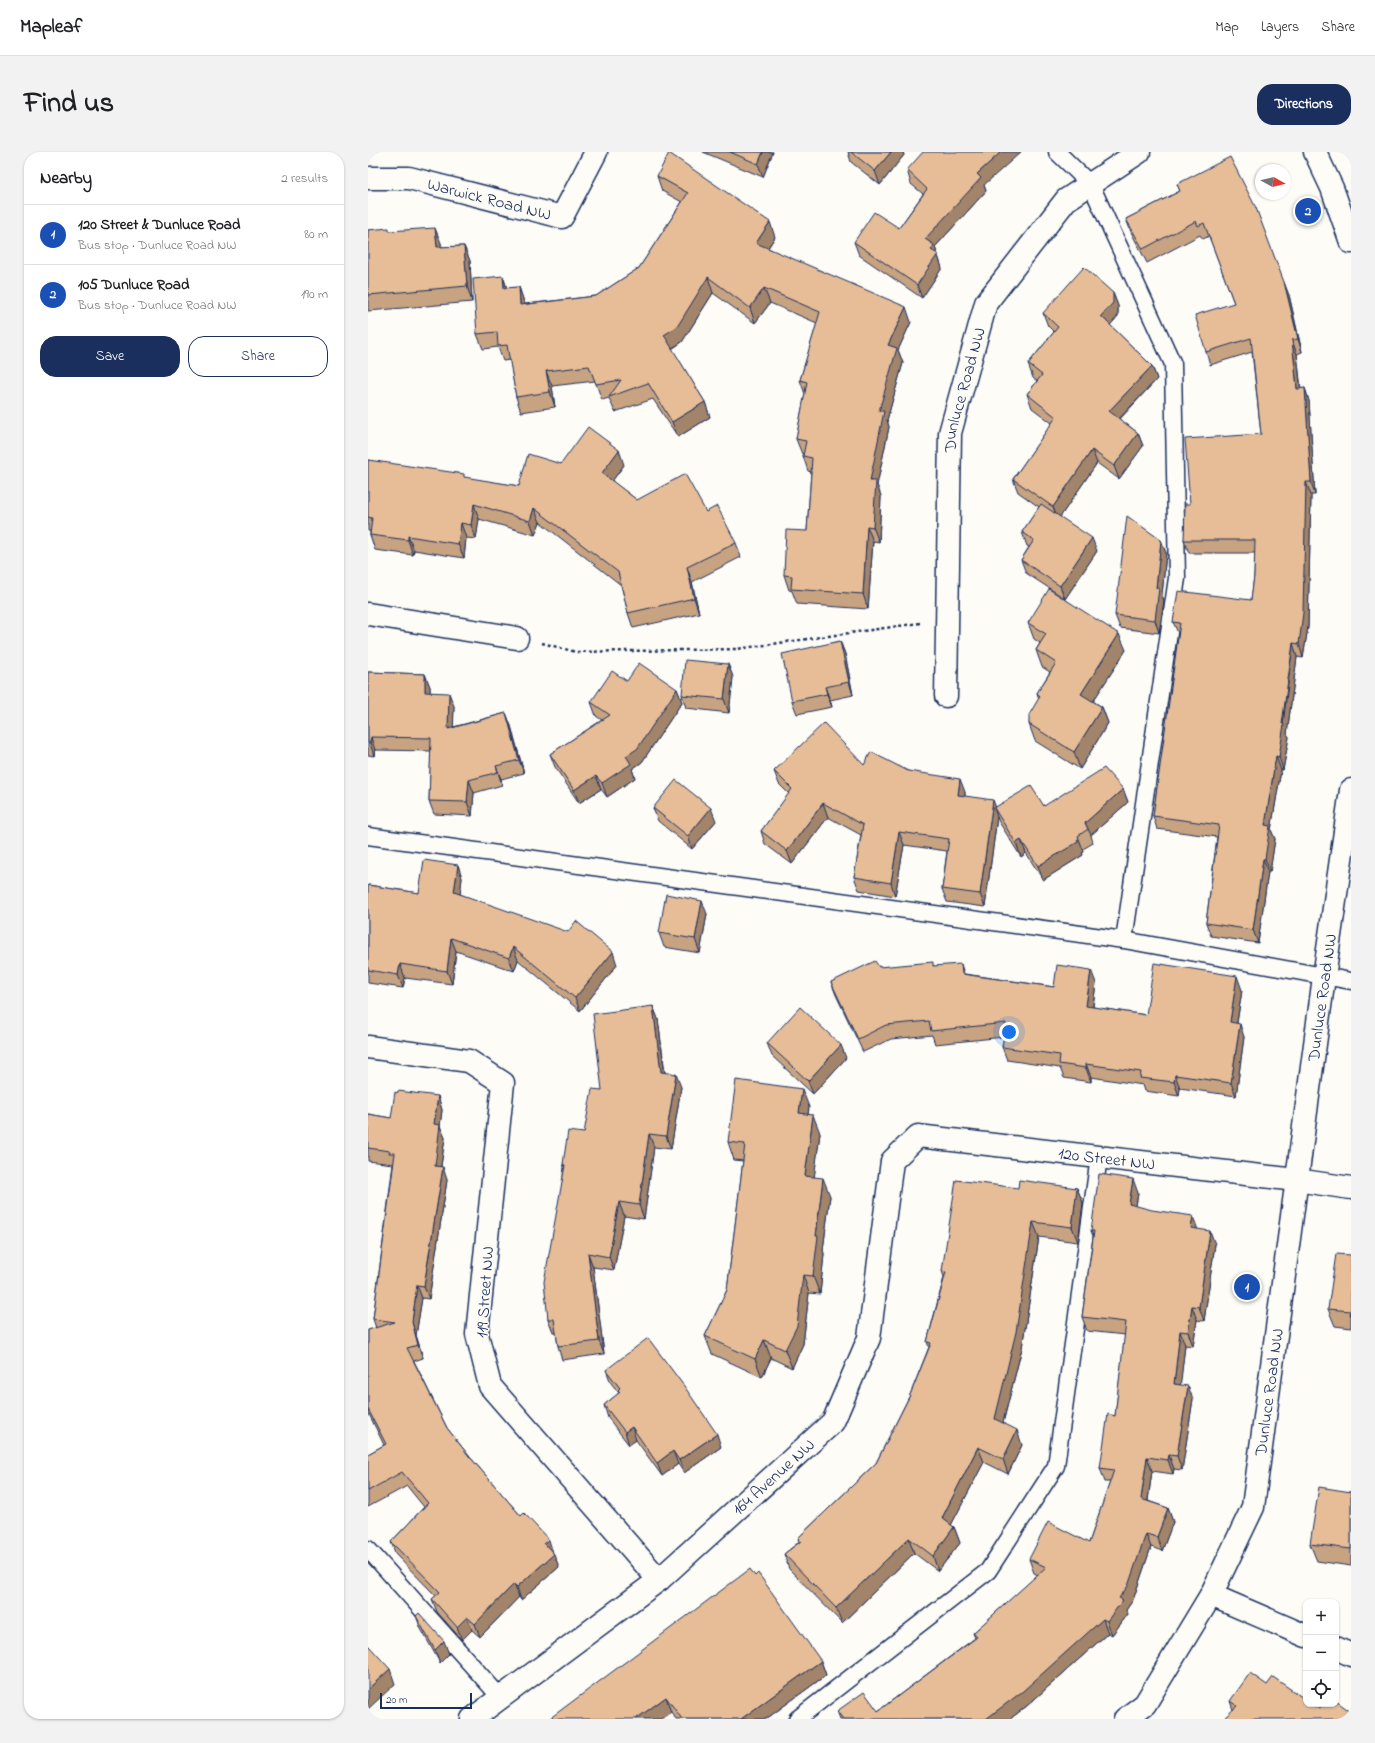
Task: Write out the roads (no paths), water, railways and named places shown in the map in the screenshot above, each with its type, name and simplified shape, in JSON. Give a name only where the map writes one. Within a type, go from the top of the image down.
[{"type":"street","name":"Warwick Road NW","points":[[368,178],[409,178],[562,217],[596,152]]},
{"type":"street","name":"Dunluce Road NW","points":[[946,696],[950,433],[986,303],[1066,200],[1091,185],[1139,152]]},
{"type":"street","points":[[1315,152],[1332,188],[1351,242]]},
{"type":"street","points":[[368,614],[518,638]]},
{"type":"street","name":"Dunluce Road NW","points":[[1125,1719],[1145,1704],[1211,1595],[1253,1508],[1296,1180],[1351,790]]},
{"type":"street","name":"119 Street NW","points":[[368,1047],[469,1061],[503,1083],[477,1334],[490,1386],[660,1580]]},
{"type":"street","name":"120 Street NW","points":[[918,1136],[1296,1180]]},
{"type":"street","name":"164 Avenue NW","points":[[472,1719],[660,1580],[833,1422],[869,1338],[892,1161],[918,1136]]},
{"type":"street","points":[[1296,1180],[1351,1188]]},
{"type":"street","points":[[1211,1595],[1304,1635]]},
{"type":"street","points":[[1339,1649],[1351,1655]]},
{"type":"lane","points":[[1057,152],[1091,185],[1173,364],[1177,578],[1124,940]]},
{"type":"lane","points":[[368,836],[1124,940],[1351,981]]},
{"type":"lane","points":[[797,1719],[988,1571],[1056,1466],[1099,1157]]},
{"type":"lane","points":[[368,1549],[500,1698]]},
{"type":"place","name":"105 Dunluce Road","points":[[1308,211]]},
{"type":"place","name":"120 Street & Dunluce Road","points":[[1247,1287]]}]
